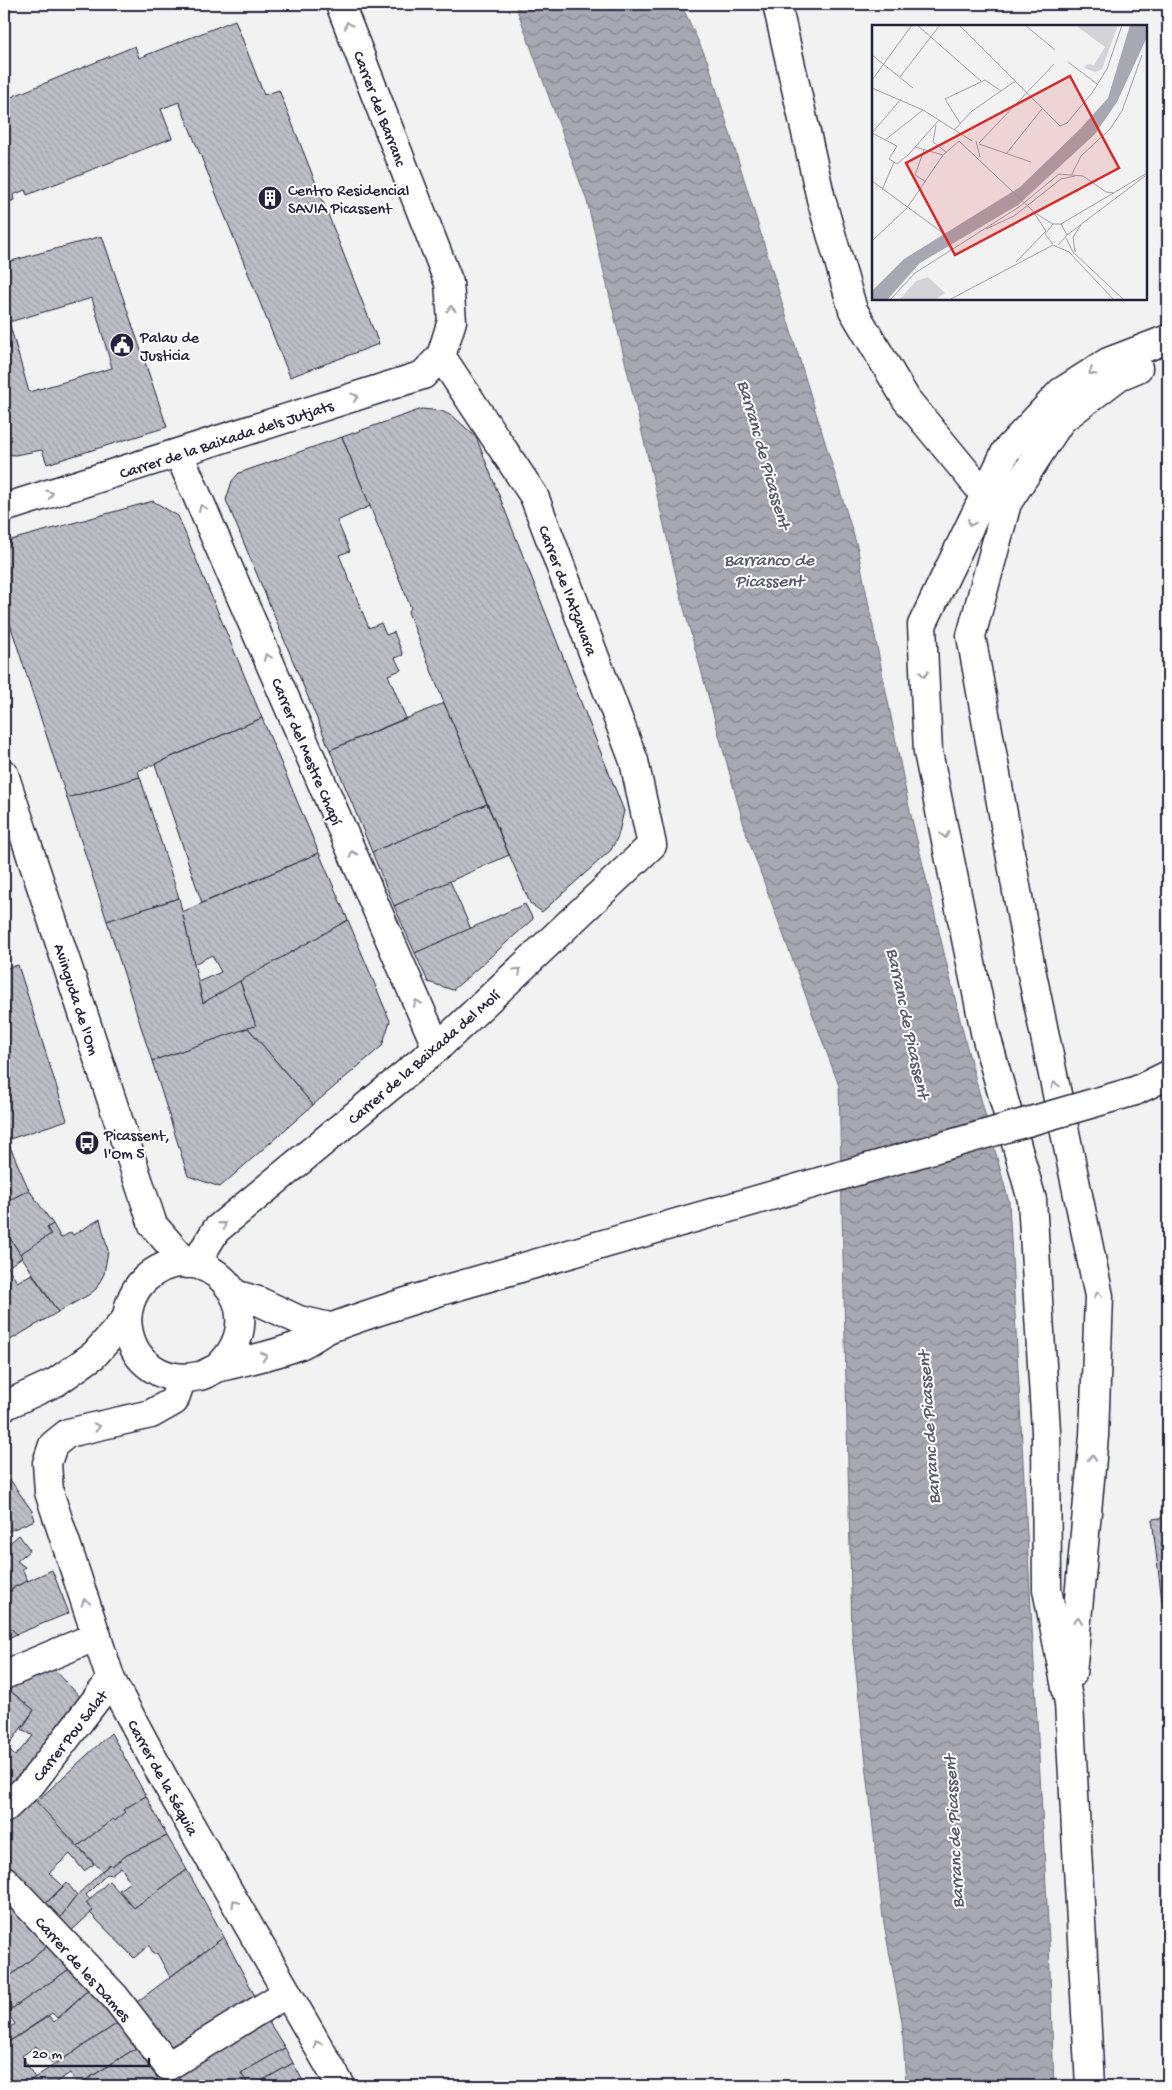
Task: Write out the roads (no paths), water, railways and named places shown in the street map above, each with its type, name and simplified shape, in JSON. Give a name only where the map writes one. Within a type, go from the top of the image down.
[{"type":"street","name":"Carrer del Barranc","points":[[340,4],[449,283],[452,321],[442,356]]},
{"type":"street","points":[[777,4],[821,199],[853,310],[906,400],[985,495]]},
{"type":"street","points":[[1090,2086],[1069,1703],[1047,1589],[1046,1431],[1032,1200],[985,1032],[928,752],[922,625],[1006,451],[1061,392],[1108,362],[1168,339]]},
{"type":"street","name":"Carrer de la Baixada dels Jutjats","points":[[4,508],[423,375],[442,356]]},
{"type":"street","name":"Carrer de l'Atzavara","points":[[442,356],[534,496],[634,761],[652,845]]},
{"type":"street","points":[[1069,1703],[1094,1436],[1099,1296],[1031,969],[971,636],[1007,503],[1061,420],[1119,376],[1168,356]]},
{"type":"street","name":"Carrer del Mestre Chapí","points":[[179,454],[437,1048]]},
{"type":"street","name":"Avinguda de l'Om","points":[[4,774],[153,1224],[191,1264]]},
{"type":"street","name":"Carrer de la Baixada del Molí","points":[[191,1264],[216,1230],[437,1048],[652,845]]},
{"type":"street","points":[[1135,1091],[1168,1075]]},
{"type":"street","points":[[217,1368],[229,1357],[237,1343],[241,1326],[240,1310],[234,1294],[224,1280],[210,1270],[191,1264],[166,1266],[144,1280],[137,1288],[129,1304],[127,1318],[129,1340],[135,1351],[150,1368],[165,1376],[182,1378],[201,1376],[217,1368],[301,1344],[330,1327],[444,1290],[1135,1091],[1168,1087]]},
{"type":"street","name":"Avinguda de l'Om","points":[[144,1280],[153,1224]]},
{"type":"street","points":[[234,1294],[258,1301],[299,1320],[330,1327]]},
{"type":"street","points":[[4,1406],[56,1382],[94,1356],[127,1318]]},
{"type":"street","points":[[94,1356],[135,1351]]},
{"type":"street","name":"Carrer de la Séquia","points":[[182,1378],[174,1401],[151,1414],[68,1433],[53,1445],[47,1462],[49,1492],[111,1680],[164,1779],[341,2086]]},
{"type":"street","points":[[4,1675],[97,1636]]},
{"type":"street","name":"Carrer Pou Salat","points":[[4,1809],[31,1784],[111,1680]]},
{"type":"street","name":"Carrer de les Dames","points":[[4,1880],[115,1997],[168,2066],[287,1993]]},
{"type":"water","name":"Barranco de Picassent","points":[[515,4],[681,4],[708,62],[857,546],[909,807],[966,1044],[1009,1202],[1049,1941],[1054,2086],[906,2086],[902,2022],[883,1918],[852,1635],[839,1086],[747,836],[683,605],[587,201]]},
{"type":"place","name":"Centro Residencial SAVIA Picassent","points":[[270,198]]},
{"type":"place","name":"Palau de Justicia","points":[[122,345]]},
{"type":"place","name":"Picassent, l'Om 5","points":[[87,1143]]},
{"type":"water label","name":"Barranc de Picassent","points":[[765,454]]},
{"type":"water label","name":"Barranc de Picassent","points":[[909,1023]]},
{"type":"water label","name":"Barranc de Picassent","points":[[928,1428]]},
{"type":"water label","name":"Barranc de Picassent","points":[[953,1832]]}]
